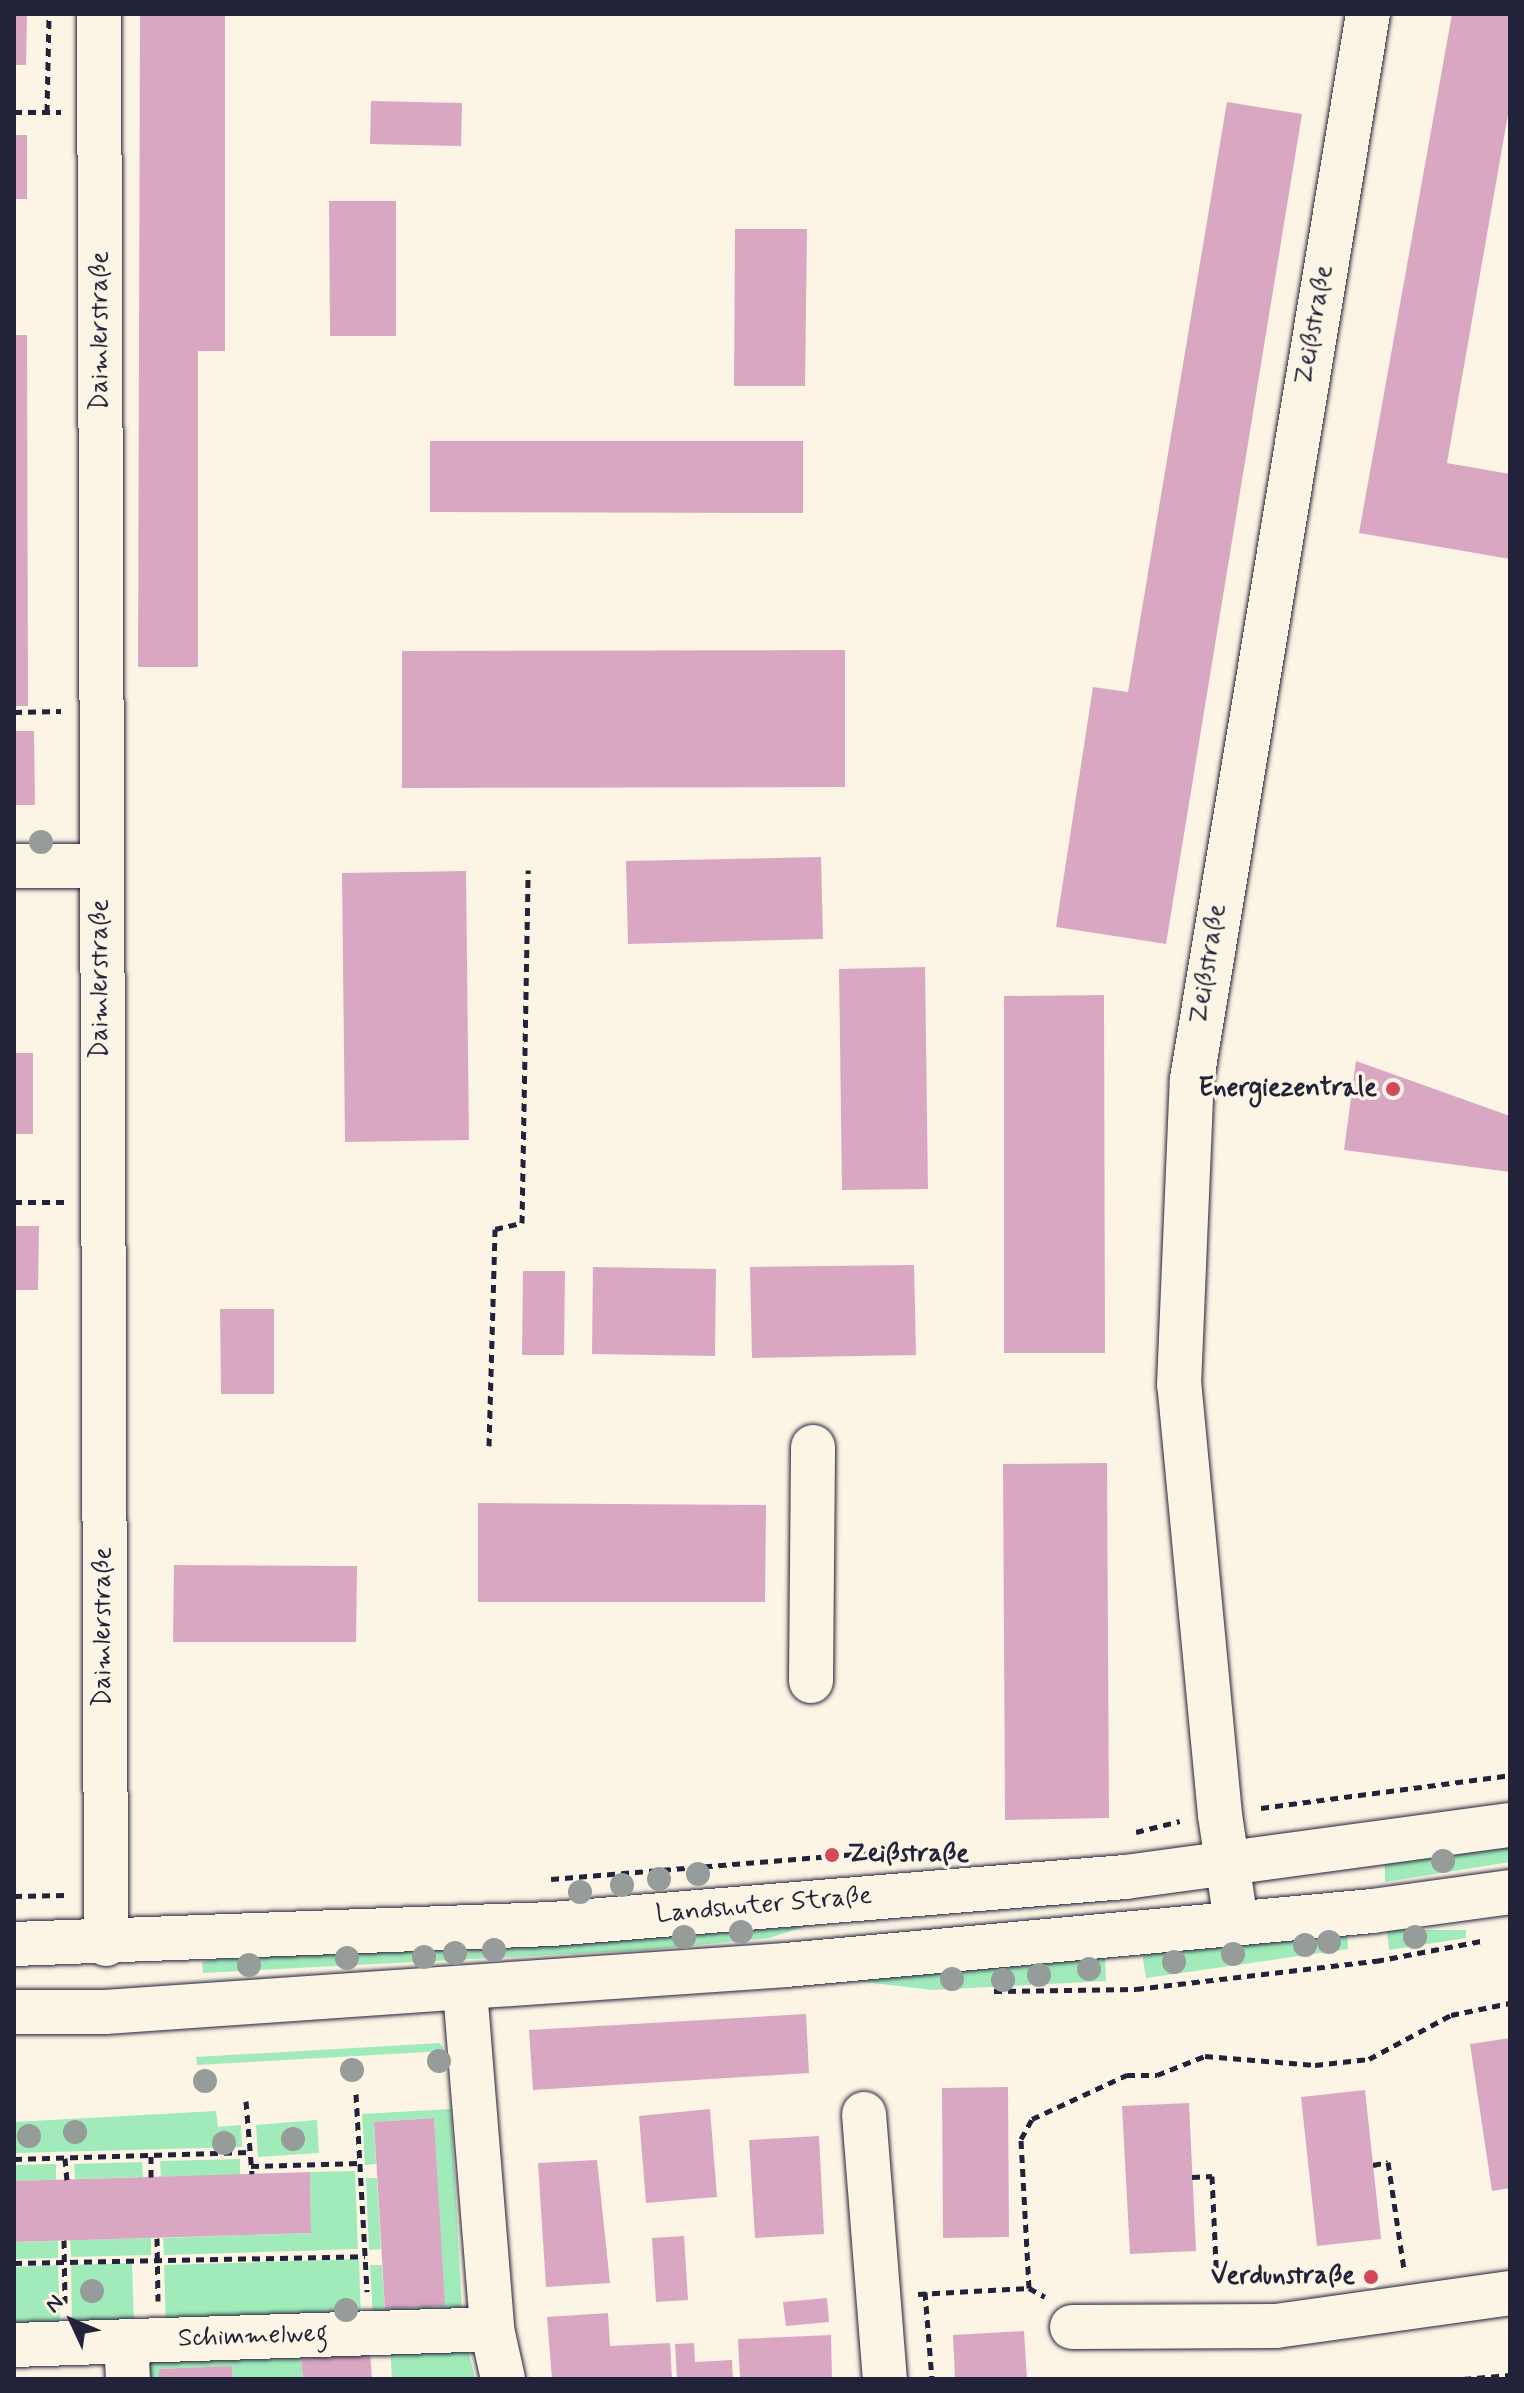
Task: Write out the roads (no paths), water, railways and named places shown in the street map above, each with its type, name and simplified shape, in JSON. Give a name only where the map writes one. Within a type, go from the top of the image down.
[{"type":"street","name":"Daimlerstraße","points":[[99,14],[106,1944]]},
{"type":"street","name":"Zeißstraße","points":[[1236,1922],[1220,1815],[1179,1385],[1192,1079],[1368,14]]},
{"type":"street","points":[[14,866],[101,866]]},
{"type":"street","points":[[811,1681],[813,1447]]},
{"type":"street","name":"Landshuter Straße","points":[[14,1944],[106,1944],[552,1924],[1229,1866],[1510,1825]]},
{"type":"street","points":[[14,2012],[105,2012],[465,1990],[1236,1922],[1510,1892]]},
{"type":"street","points":[[465,1990],[492,2329],[503,2379]]},
{"type":"street","points":[[864,2114],[885,2379]]},
{"type":"street","points":[[1072,2327],[1219,2328],[1510,2293]]},
{"type":"street","name":"Schimmelweg","points":[[14,2345],[66,2343],[138,2353],[369,2333],[492,2329]]},
{"type":"place","name":"Energiezentrale","points":[[1393,1089]]},
{"type":"place","name":"Zeißstraße","points":[[832,1855]]},
{"type":"place","name":"Verdunstraße","points":[[1371,2277]]}]
